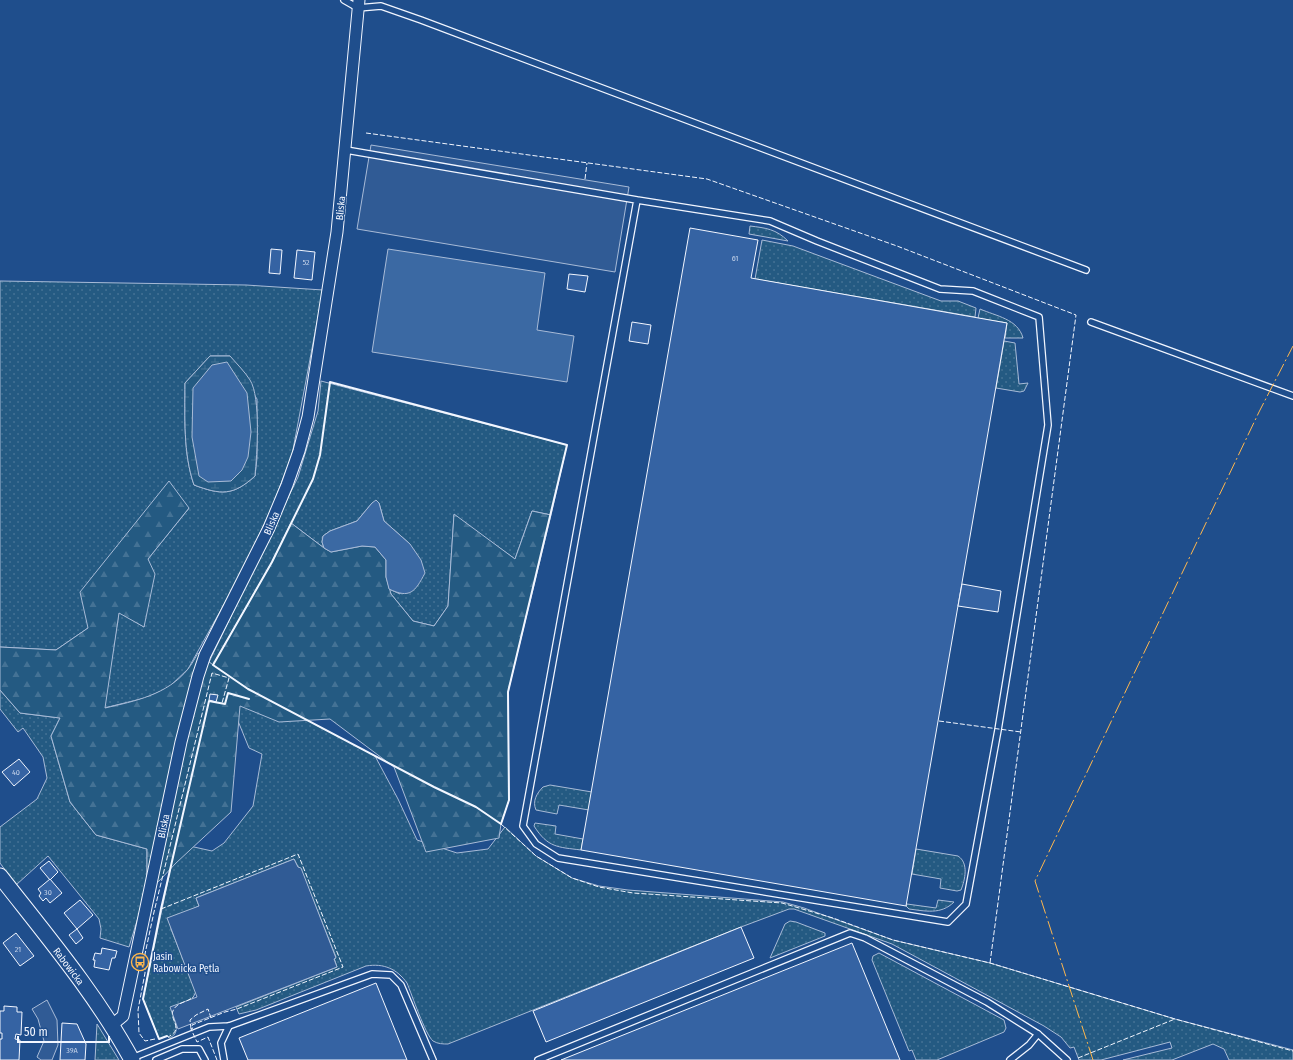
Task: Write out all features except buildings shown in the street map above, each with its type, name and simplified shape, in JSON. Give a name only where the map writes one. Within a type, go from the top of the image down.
[{"type":"street","name":"Bliska","points":[[112,1025],[123,1016],[180,742],[198,676],[205,655],[269,528],[299,451],[308,417],[337,232],[359,4]]},
{"type":"street","name":"Rabowicka","points":[[0,876],[70,966],[112,1025],[132,1059]]},
{"type":"lane","points":[[344,0],[359,4],[381,6],[420,20],[1086,270]]},
{"type":"lane","points":[[346,150],[637,200],[770,221],[940,289],[972,291],[1039,317],[1048,425],[998,730],[966,904],[948,922],[558,858],[536,844],[523,826],[637,200]]},
{"type":"lane","points":[[1091,322],[1293,396]]},
{"type":"lane","points":[[538,1060],[850,933],[865,938],[987,1002],[1038,1034],[1067,1060]]},
{"type":"lane","points":[[132,1059],[209,1027],[229,1026],[372,974],[391,975],[401,985],[433,1060]]},
{"type":"lane","points":[[224,1060],[221,1043],[229,1026]]},
{"type":"lane","points":[[1010,1060],[1028,1045],[1038,1034]]},
{"type":"lane","points":[[156,1060],[182,1050],[199,1049],[205,1060]]},
{"type":"green space","points":[[750,226],[770,230],[784,237],[788,241],[749,234]]},
{"type":"green space","points":[[762,240],[793,246],[941,301],[958,301],[976,308],[975,317],[755,279]]},
{"type":"green space","points":[[0,281],[246,285],[323,290],[292,455],[272,507],[242,572],[188,669],[168,688],[145,698],[104,708],[119,612],[144,627],[148,559],[189,508],[88,628],[56,650],[0,647]],"holes":[[[210,356],[230,356],[257,399],[257,458],[255,476],[240,487],[226,492],[219,492],[194,485],[190,473],[186,448],[185,383]]]},
{"type":"green space","points":[[980,309],[1011,322],[1016,326],[1023,338],[1005,338],[1007,323],[978,318]]},
{"type":"green space","points":[[1004,341],[1015,343],[1019,384],[1028,383],[1024,391],[1020,392],[996,388]]},
{"type":"green space","points":[[210,356],[230,356],[250,380],[256,399],[257,455],[255,476],[240,487],[226,492],[212,491],[194,485],[190,473],[186,448],[185,383]]},
{"type":"green space","points":[[321,381],[567,445],[551,515],[532,511],[515,559],[454,515],[448,606],[434,626],[413,621],[391,594],[389,589],[400,594],[410,544],[384,521],[379,503],[372,503],[357,521],[330,531],[323,536],[322,542],[324,548],[291,523],[272,562],[213,665],[209,662],[298,477],[318,411]]},
{"type":"green space","points":[[169,481],[189,508],[148,559],[155,574],[144,627],[119,613],[105,708],[128,703],[160,691],[180,678],[188,669],[198,653],[213,665],[272,562],[291,523],[331,552],[362,546],[375,547],[386,560],[386,577],[391,594],[413,621],[434,626],[448,606],[454,514],[515,559],[532,511],[551,515],[508,692],[509,800],[501,824],[499,838],[426,852],[394,767],[330,719],[279,722],[240,706],[231,812],[176,863],[159,881],[147,888],[147,849],[96,835],[70,802],[51,736],[60,718],[20,713],[0,690],[0,647],[56,650],[88,628],[80,592]]},
{"type":"green space","points":[[248,689],[375,756],[398,799],[417,840],[457,853],[488,849],[505,827],[536,856],[572,878],[599,886],[628,890],[783,902],[893,940],[990,963],[1175,1019],[1293,1050],[1293,1060],[1229,1060],[1224,1049],[1213,1044],[1172,1060],[1123,1060],[1172,1048],[1170,1042],[1101,1060],[1079,1060],[1074,1047],[1070,1048],[1061,1037],[1044,1026],[892,944],[794,909],[789,909],[741,927],[448,1044],[437,1043],[430,1037],[407,983],[403,978],[390,968],[379,965],[366,966],[256,1010],[239,1014],[236,1007],[337,967],[334,958],[336,957],[301,870],[294,859],[196,898],[199,906],[172,919],[171,929],[196,992],[191,1001],[173,1015],[176,1028],[175,1034],[169,1038],[167,1036],[159,1039],[143,999],[176,843],[212,851],[224,843],[253,806],[262,754],[249,748],[238,721],[226,716]]},
{"type":"green space","points":[[0,690],[20,713],[60,718],[51,736],[70,802],[96,835],[147,849],[147,888],[129,947],[100,938],[101,929],[99,919],[48,856],[16,885],[0,863],[0,827],[37,799],[47,778],[43,757],[23,728],[18,732],[0,709]]},
{"type":"green space","points":[[550,785],[592,792],[589,810],[559,805],[557,814],[536,810],[535,800],[537,795],[543,787]]},
{"type":"green space","points":[[535,823],[556,826],[555,834],[583,839],[581,850],[554,845],[544,839],[534,826]]},
{"type":"green space","points":[[916,849],[958,856],[964,863],[965,867],[964,881],[961,890],[957,891],[940,888],[941,879],[912,874]]},
{"type":"green space","points":[[938,900],[954,902],[944,909],[933,911],[909,909],[906,906],[907,904],[936,908]]},
{"type":"green space","points":[[790,921],[825,933],[825,936],[770,958],[785,924]]},
{"type":"green space","points":[[879,953],[1004,1020],[1006,1028],[1004,1032],[937,1060],[916,1060],[912,1050],[909,1051],[872,960],[873,956]]},
{"type":"green space","points":[[97,1024],[119,1060],[95,1060]]},
{"type":"shaded area","points":[[371,145],[629,187],[615,272],[357,229]]},
{"type":"shaded area","points":[[388,249],[545,273],[537,330],[574,336],[567,382],[372,352]]},
{"type":"shaded area","points":[[227,362],[247,393],[251,432],[248,457],[242,470],[231,481],[208,482],[199,476],[192,437],[193,388],[212,365]]},
{"type":"shaded area","points":[[376,500],[379,503],[384,521],[410,544],[421,560],[425,573],[418,585],[411,592],[402,593],[389,589],[386,577],[386,560],[375,547],[362,546],[331,552],[324,548],[322,542],[323,536],[330,531],[357,521]]},
{"type":"shaded area","points":[[294,859],[298,867],[301,868],[336,958],[334,959],[337,967],[178,1029],[170,1007],[197,997],[167,918],[199,906],[196,898]]},
{"type":"shaded area","points":[[47,1000],[57,1020],[58,1045],[52,1060],[41,1060],[37,1057],[44,1041],[38,1019],[32,1009]]},
{"type":"fence","points":[[366,133],[707,179],[897,246],[1076,315],[990,963]]},
{"type":"fence","points":[[585,179],[587,163]]},
{"type":"fence","points":[[155,1039],[145,1041],[139,1033],[138,1010],[145,973],[145,954],[212,673],[229,678],[222,703]]},
{"type":"fence","points":[[939,721],[1021,732]]},
{"type":"fence","points":[[501,824],[536,856],[572,878],[599,887],[633,893],[782,903],[833,918],[893,940],[990,963],[1175,1019],[1293,1051]]},
{"type":"fence","points":[[161,909],[298,854],[343,967],[192,1025],[193,1028],[191,1029],[197,1042],[208,1037],[217,1060]]},
{"type":"fence","points":[[167,1036],[168,1037],[173,1034],[176,1030],[172,1013],[174,1009],[178,1005],[193,997]]},
{"type":"fence","points":[[191,1029],[190,1020],[196,1015],[208,1009],[211,1018]]},
{"type":"fence","points":[[1078,1058],[1175,1019]]},
{"type":"wall","points":[[330,382],[567,445],[508,692],[509,800],[501,824],[476,807],[434,787],[248,689],[213,665],[272,562],[313,479],[320,455],[330,382]]},
{"type":"wall","points":[[167,1036],[159,1039],[143,999],[161,909],[209,701],[225,704],[228,693],[249,699]]},
{"type":"power","points":[[1093,1060],[1035,881],[1259,412],[1293,346]]},
{"type":"place","name":"Jasin Rabowicka Pętla","points":[[140,962]]}]
